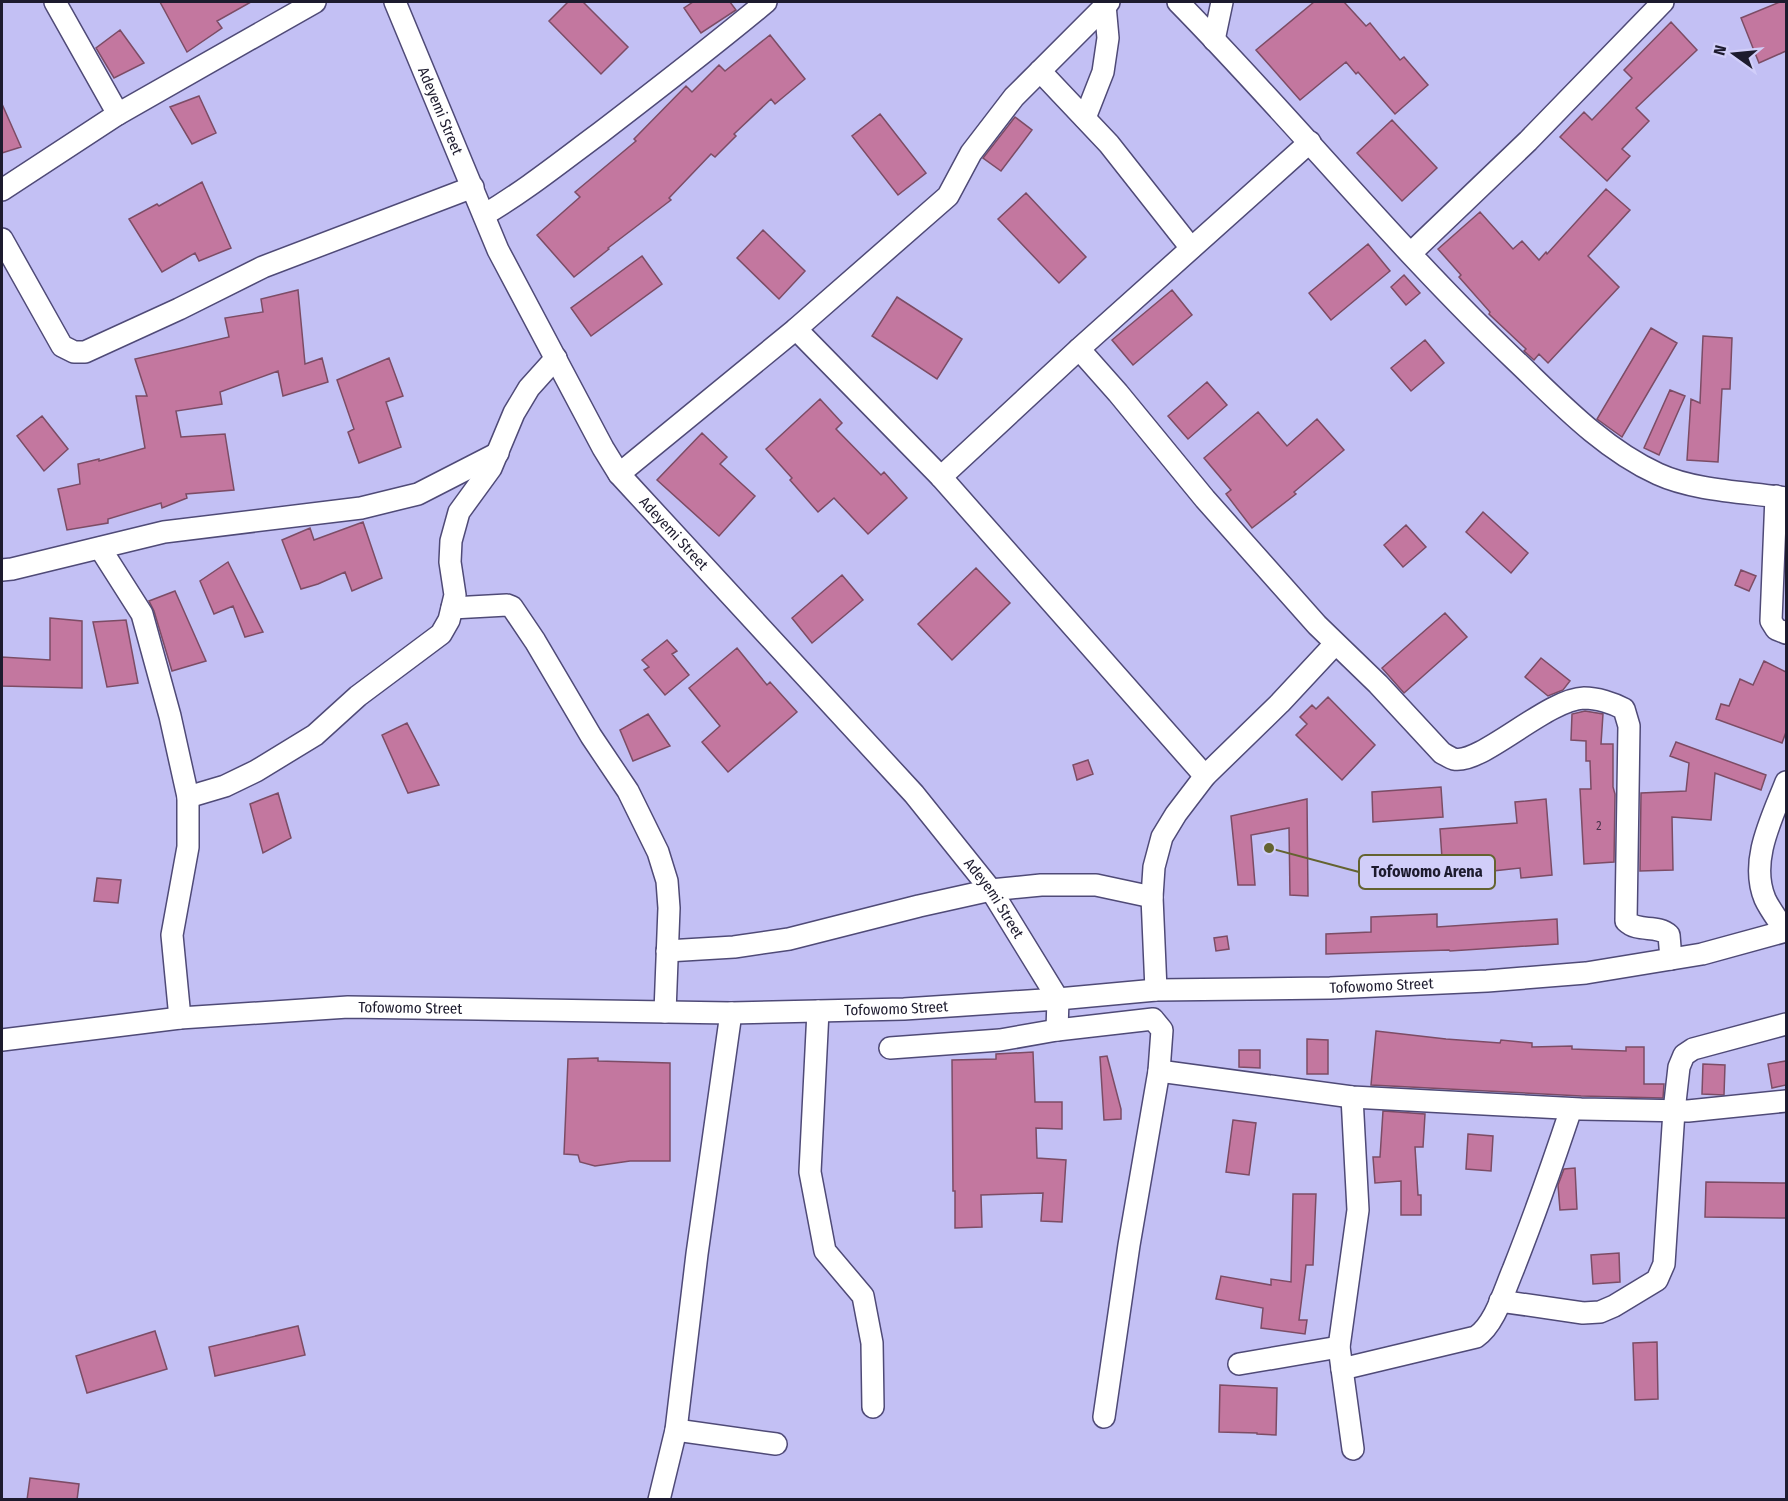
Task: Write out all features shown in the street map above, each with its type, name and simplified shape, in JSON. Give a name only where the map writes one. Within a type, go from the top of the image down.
[{"type":"street","points":[[55,2],[118,114]]},
{"type":"street","points":[[2,190],[118,114],[315,2]]},
{"type":"street","name":"Adeyemi Street","points":[[395,2],[498,250],[619,474],[914,794],[991,890],[1058,999]]},
{"type":"street","points":[[484,215],[511,200],[558,165],[766,2]]},
{"type":"street","points":[[1214,40],[1222,2]]},
{"type":"street","points":[[1411,253],[1528,141],[1663,2]]},
{"type":"street","points":[[619,474],[796,329],[948,196],[971,153],[1014,97],[1107,3]]},
{"type":"street","points":[[1085,118],[1103,72],[1108,38],[1107,3]]},
{"type":"street","points":[[1184,3],[1214,40],[1311,142],[1466,313],[1569,412],[1619,451],[1658,474],[1709,488],[1781,497],[1771,621],[1776,629],[1786,633]]},
{"type":"street","points":[[1040,71],[1109,144],[1191,248]]},
{"type":"street","points":[[941,477],[1079,349],[1311,142]]},
{"type":"street","points":[[2,239],[62,346],[74,352],[85,352],[263,267],[473,187]]},
{"type":"street","points":[[796,329],[941,477],[1205,777]]},
{"type":"street","points":[[1079,349],[1205,499],[1335,644],[1378,684],[1431,743],[1452,759],[1462,760],[1477,754],[1530,721],[1568,702],[1584,698],[1614,703],[1624,709],[1629,726],[1626,921],[1638,928],[1664,931],[1669,935],[1671,959]]},
{"type":"street","points":[[188,797],[225,786],[256,771],[315,735],[358,696],[441,634],[449,620],[455,595],[450,562],[451,541],[459,512],[491,468],[513,413],[529,388],[556,358]]},
{"type":"street","points":[[2,570],[186,529],[361,508],[418,494],[498,453]]},
{"type":"street","points":[[100,548],[142,614],[170,716],[188,797],[188,847],[172,935],[180,1018]]},
{"type":"street","points":[[452,608],[507,605],[513,607],[627,791],[658,852],[667,881],[669,908],[665,1012]]},
{"type":"street","points":[[1156,990],[1152,897],[1154,867],[1162,837],[1176,814],[1205,777],[1280,703],[1335,644]]},
{"type":"street","points":[[1786,782],[1761,854],[1759,878],[1766,900],[1786,931]]},
{"type":"street","points":[[667,951],[734,947],[789,939],[991,890],[1041,885],[1096,885],[1152,897]]},
{"type":"street","name":"Tofowomo Street","points":[[2,1040],[180,1018],[348,1007],[731,1013],[819,1011],[904,1009],[1156,990],[1330,988],[1487,981],[1586,973],[1702,954],[1786,931]]},
{"type":"street","points":[[1057,1030],[1058,999]]},
{"type":"street","points":[[819,1011],[810,1172],[825,1251],[863,1296],[872,1343],[873,1407]]},
{"type":"street","points":[[659,1500],[676,1430],[697,1254],[731,1013]]},
{"type":"street","points":[[890,1048],[1000,1040],[1057,1030],[1152,1019],[1162,1030],[1159,1071],[1129,1245],[1104,1418]]},
{"type":"street","points":[[1500,1301],[1583,1313],[1600,1312],[1657,1280],[1664,1264],[1674,1111],[1679,1067],[1684,1055],[1693,1049],[1786,1024]]},
{"type":"street","points":[[1159,1071],[1352,1097],[1571,1109],[1674,1111],[1786,1101]]},
{"type":"street","points":[[1352,1097],[1358,1210],[1339,1347],[1353,1449]]},
{"type":"street","points":[[1342,1370],[1476,1337],[1484,1332],[1500,1301],[1539,1206],[1571,1109]]},
{"type":"street","points":[[1239,1364],[1339,1347]]},
{"type":"street","points":[[676,1430],[776,1444]]},
{"type":"building","points":[[160,2],[251,2],[217,21],[222,28],[187,52]]},
{"type":"building","points":[[568,2],[583,2],[628,47],[601,74],[549,21]]},
{"type":"building","points":[[693,2],[730,2],[736,10],[701,33],[684,8]]},
{"type":"building","points":[[1314,2],[1344,2],[1366,26],[1370,23],[1400,60],[1404,57],[1428,85],[1395,114],[1358,72],[1356,74],[1346,62],[1300,100],[1256,50]]},
{"type":"building","points":[[1780,2],[1786,2],[1786,51],[1759,63],[1741,18]]},
{"type":"building","points":[[1671,22],[1697,50],[1636,108],[1649,121],[1622,149],[1630,156],[1607,181],[1560,137],[1584,112],[1592,120],[1632,78],[1624,70]]},
{"type":"building","points":[[120,30],[144,63],[114,78],[96,48]]},
{"type":"building","points":[[770,35],[805,79],[775,104],[771,99],[734,134],[736,136],[715,157],[711,154],[669,198],[671,200],[574,277],[537,235],[580,197],[575,192],[636,141],[634,139],[686,86],[692,92],[719,65],[725,71]]},
{"type":"building","points":[[199,96],[216,133],[192,144],[170,107]]},
{"type":"building","points":[[2,104],[21,147],[2,153]]},
{"type":"building","points":[[880,114],[926,173],[898,195],[852,136]]},
{"type":"building","points":[[1015,117],[1032,130],[1001,171],[983,158]]},
{"type":"building","points":[[1392,120],[1437,168],[1402,201],[1357,153]]},
{"type":"building","points":[[202,182],[231,248],[199,261],[195,253],[162,272],[129,219],[157,204],[159,206]]},
{"type":"building","points":[[1606,189],[1630,210],[1588,256],[1619,287],[1548,363],[1539,354],[1534,360],[1524,351],[1526,349],[1489,314],[1490,312],[1459,277],[1461,275],[1438,249],[1480,212],[1513,249],[1522,241],[1539,260]]},
{"type":"building","points":[[1026,193],[1086,257],[1059,283],[998,219]]},
{"type":"building","points":[[763,230],[805,271],[779,299],[737,258]]},
{"type":"building","points":[[1368,244],[1390,271],[1331,320],[1309,293]]},
{"type":"building","points":[[642,256],[662,284],[591,336],[571,308]]},
{"type":"building","points":[[1404,275],[1420,293],[1406,305],[1391,287]]},
{"type":"building","points":[[298,290],[305,364],[322,358],[328,382],[283,396],[278,371],[220,392],[222,404],[176,411],[181,437],[225,434],[234,490],[186,494],[187,498],[162,508],[161,503],[108,519],[108,523],[67,530],[58,489],[80,484],[78,464],[99,459],[99,461],[145,448],[136,396],[147,396],[135,359],[229,337],[225,318],[263,312],[261,299]]},
{"type":"building","points":[[1172,290],[1192,315],[1133,365],[1112,340]]},
{"type":"building","points":[[897,297],[962,339],[937,379],[872,336]]},
{"type":"building","points":[[1651,328],[1677,343],[1622,437],[1597,419]]},
{"type":"building","points":[[1703,336],[1732,338],[1730,389],[1722,389],[1718,462],[1687,460],[1691,399],[1700,403]]},
{"type":"building","points":[[1425,340],[1444,363],[1411,391],[1391,368]]},
{"type":"building","points":[[389,358],[403,396],[386,402],[401,447],[359,463],[348,432],[354,429],[337,380]]},
{"type":"building","points":[[1207,382],[1227,405],[1188,439],[1168,416]]},
{"type":"building","points":[[1670,390],[1685,396],[1659,455],[1644,448]]},
{"type":"building","points":[[820,399],[842,423],[836,429],[881,475],[884,472],[907,498],[868,534],[834,498],[818,512],[766,449]]},
{"type":"building","points":[[1258,412],[1287,446],[1317,419],[1344,450],[1294,492],[1296,494],[1252,528],[1226,494],[1231,490],[1204,458]]},
{"type":"building","points":[[42,416],[68,449],[44,471],[17,436]]},
{"type":"building","points":[[702,433],[727,457],[720,464],[755,496],[719,536],[657,480]]},
{"type":"building","points":[[1483,512],[1528,553],[1511,573],[1466,532]]},
{"type":"building","points":[[363,522],[382,578],[352,591],[345,572],[301,589],[282,540],[310,528],[314,540]]},
{"type":"building","points":[[1406,525],[1426,547],[1403,567],[1384,545]]},
{"type":"building","points":[[228,562],[263,632],[245,637],[233,606],[214,614],[200,581]]},
{"type":"building","points":[[976,568],[1010,603],[952,660],[918,624]]},
{"type":"building","points":[[1741,570],[1756,576],[1749,591],[1735,585]]},
{"type":"building","points":[[842,575],[863,600],[812,643],[792,618]]},
{"type":"building","points":[[175,591],[206,661],[172,671],[149,601]]},
{"type":"building","points":[[1445,613],[1467,637],[1404,693],[1382,668]]},
{"type":"building","points":[[50,618],[82,621],[82,688],[2,686],[2,657],[50,660]]},
{"type":"building","points":[[126,620],[138,683],[107,687],[93,622]]},
{"type":"building","points":[[667,640],[677,651],[672,654],[689,675],[665,695],[644,670],[649,667],[642,660]]},
{"type":"building","points":[[737,648],[767,685],[770,682],[797,712],[728,772],[702,742],[720,726],[689,688]]},
{"type":"building","points":[[1541,658],[1570,681],[1563,690],[1548,696],[1525,677]]},
{"type":"building","points":[[1764,661],[1786,672],[1786,732],[1782,743],[1716,719],[1721,704],[1729,706],[1740,679],[1753,685]]},
{"type":"building","points":[[1328,697],[1375,745],[1342,780],[1296,735],[1307,724],[1300,717],[1312,705],[1316,709]]},
{"type":"building","points":[[1585,711],[1603,714],[1601,744],[1613,744],[1614,862],[1584,864],[1580,789],[1591,789],[1590,761],[1586,761],[1586,741],[1571,740],[1572,714]]},
{"type":"building","points":[[648,714],[670,746],[633,761],[620,730]]},
{"type":"building","points":[[407,723],[439,785],[408,793],[382,735]]},
{"type":"building","points":[[1676,742],[1766,775],[1761,790],[1715,773],[1711,820],[1672,817],[1673,870],[1640,871],[1641,793],[1686,791],[1689,763],[1670,756]]},
{"type":"building","points":[[1088,760],[1093,774],[1077,780],[1073,765]]},
{"type":"building","points":[[1441,787],[1443,817],[1373,822],[1372,792]]},
{"type":"building","points":[[278,793],[291,838],[263,853],[250,804]]},
{"type":"building","points":[[1307,799],[1308,896],[1290,895],[1289,828],[1251,835],[1255,885],[1238,885],[1231,816]]},
{"type":"building","points":[[1546,799],[1552,875],[1521,878],[1520,868],[1493,871],[1493,878],[1464,880],[1463,872],[1443,873],[1440,829],[1517,823],[1515,802]]},
{"type":"building","points":[[97,878],[121,880],[118,903],[94,901]]},
{"type":"building","points":[[1437,914],[1437,927],[1557,919],[1558,944],[1450,951],[1326,954],[1326,934],[1371,932],[1371,917]]},
{"type":"building","points":[[1227,936],[1229,949],[1216,951],[1214,938]]},
{"type":"building","points":[[1376,1031],[1446,1039],[1532,1043],[1532,1047],[1572,1046],[1572,1049],[1626,1051],[1626,1047],[1644,1047],[1644,1084],[1664,1084],[1663,1098],[1371,1085]]},
{"type":"building","points":[[1307,1039],[1328,1040],[1328,1074],[1307,1074]]},
{"type":"building","points":[[1239,1050],[1260,1050],[1260,1068],[1239,1067]]},
{"type":"building","points":[[1033,1052],[1035,1102],[1062,1102],[1062,1129],[1036,1128],[1037,1158],[1066,1160],[1062,1222],[1041,1221],[1043,1193],[981,1195],[982,1227],[955,1228],[952,1060],[996,1059],[996,1054]]},
{"type":"building","points":[[1107,1056],[1121,1109],[1121,1119],[1104,1120],[1100,1057]]},
{"type":"building","points":[[598,1058],[598,1061],[670,1063],[670,1161],[630,1161],[595,1166],[580,1162],[578,1155],[564,1154],[568,1059]]},
{"type":"building","points":[[1786,1061],[1786,1085],[1772,1088],[1768,1064]]},
{"type":"building","points":[[1703,1064],[1725,1065],[1724,1095],[1702,1094]]},
{"type":"building","points":[[1383,1111],[1425,1114],[1423,1147],[1415,1147],[1421,1215],[1401,1215],[1401,1181],[1375,1183],[1373,1157],[1380,1157]]},
{"type":"building","points":[[1233,1120],[1256,1123],[1249,1175],[1226,1172]]},
{"type":"building","points":[[1468,1134],[1493,1136],[1491,1171],[1466,1169]]},
{"type":"building","points":[[1575,1168],[1577,1209],[1560,1210],[1558,1185],[1564,1169]]},
{"type":"building","points":[[1706,1182],[1786,1183],[1786,1218],[1705,1217]]},
{"type":"building","points":[[1293,1194],[1316,1194],[1313,1265],[1306,1265],[1299,1320],[1307,1320],[1305,1334],[1261,1328],[1263,1308],[1216,1299],[1221,1276],[1271,1285],[1271,1279],[1291,1282]]},
{"type":"building","points":[[1619,1253],[1620,1282],[1593,1284],[1591,1255]]},
{"type":"building","points":[[298,1326],[305,1355],[215,1376],[209,1347]]},
{"type":"building","points":[[155,1331],[167,1369],[87,1393],[76,1356]]},
{"type":"building","points":[[1657,1342],[1658,1399],[1635,1400],[1633,1343]]},
{"type":"building","points":[[1220,1385],[1277,1388],[1276,1435],[1219,1432]]},
{"type":"building","points":[[30,1478],[79,1484],[77,1500],[27,1500]]},
{"type":"place","name":"Tofowomo Arena","points":[[1269,848]]}]
